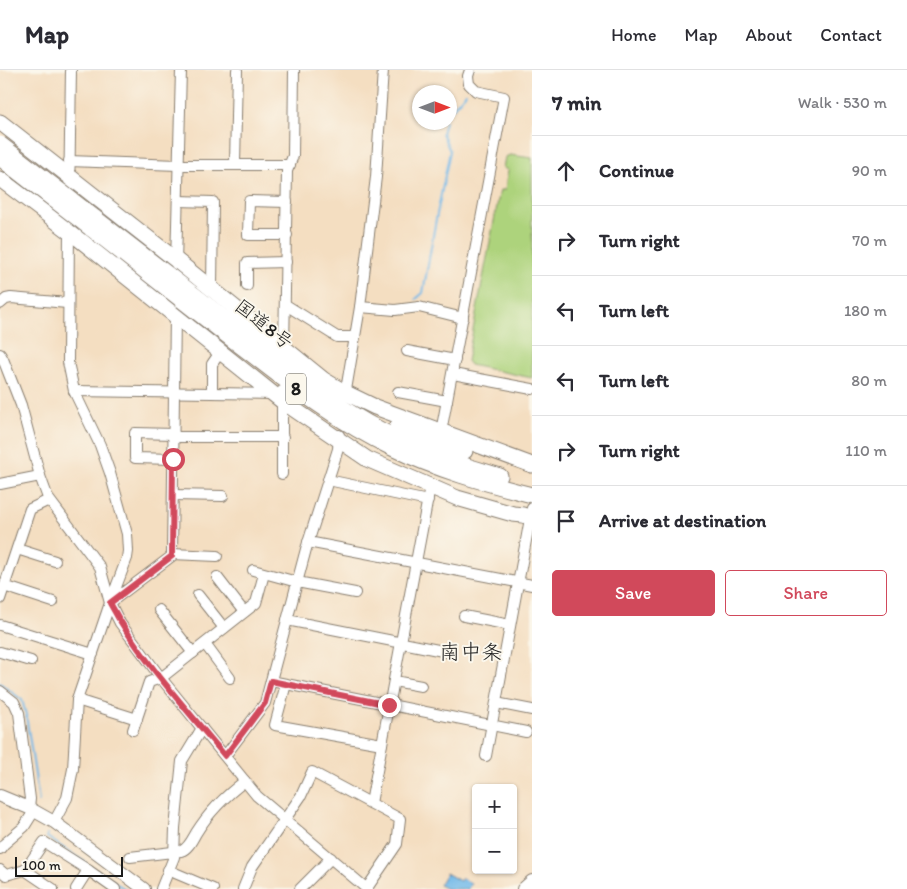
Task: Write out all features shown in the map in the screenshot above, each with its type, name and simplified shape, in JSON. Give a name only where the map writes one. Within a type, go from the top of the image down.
[{"type":"highway","points":[[0,122],[69,169],[176,265],[212,289],[286,357],[345,395],[530,464]]},
{"type":"highway","name":"国道8号","points":[[0,144],[220,330],[290,384],[344,422],[400,452],[458,475],[532,495]]},
{"type":"highway","name":"国道8号","points":[[0,158],[286,357],[340,406],[382,431],[461,465],[532,484]]},
{"type":"highway","points":[[0,179],[175,311],[221,351],[339,436],[367,459],[429,494],[457,498],[513,514],[529,515]]},
{"type":"highway","name":"8","points":[[220,330],[226,340],[296,395],[391,460],[462,490],[529,515]]},
{"type":"highway","name":"8","points":[[286,357],[301,371],[333,394],[359,410],[403,430],[484,457],[530,464]]},
{"type":"main road","points":[[0,796],[54,822],[144,889]]},
{"type":"main road","points":[[523,889],[532,881]]},
{"type":"street","points":[[54,822],[67,798],[73,769],[77,700],[128,551],[127,534],[106,459],[74,391],[68,362],[67,303],[71,70]]},
{"type":"street","points":[[176,265],[180,70]]},
{"type":"street","points":[[235,164],[237,70]]},
{"type":"street","points":[[286,357],[287,171],[293,156],[294,70]]},
{"type":"street","points":[[345,395],[360,307],[376,178],[383,70]]},
{"type":"street","points":[[441,432],[504,97],[476,91],[469,84],[468,76],[470,70]]},
{"type":"street","points":[[69,169],[178,164],[290,165]]},
{"type":"street","points":[[178,201],[213,202],[212,289]]},
{"type":"street","points":[[287,202],[249,201],[248,235],[287,235]]},
{"type":"street","points":[[247,286],[247,263],[286,262]]},
{"type":"street","points":[[0,304],[6,299],[11,298],[67,303]]},
{"type":"street","points":[[286,305],[337,337],[355,337]]},
{"type":"street","points":[[360,307],[395,310],[419,307],[463,318]]},
{"type":"street","points":[[110,603],[172,556],[175,311]]},
{"type":"street","points":[[212,393],[212,364],[221,351]]},
{"type":"street","points":[[407,351],[455,360]]},
{"type":"street","points":[[0,354],[21,405],[40,476],[49,500],[100,567],[110,603],[120,623],[161,678],[257,796],[285,820],[331,858],[367,889],[397,844],[400,819],[312,772],[301,796],[285,820],[252,867],[243,889]]},
{"type":"street","points":[[453,374],[532,389]]},
{"type":"street","points":[[74,391],[280,395],[282,474]]},
{"type":"street","points":[[398,392],[447,401]]},
{"type":"street","points":[[173,459],[135,458],[135,433],[282,437]]},
{"type":"street","points":[[225,756],[265,703],[308,542],[338,450],[339,436]]},
{"type":"street","points":[[0,484],[40,476]]},
{"type":"street","points":[[328,480],[429,494],[371,803]]},
{"type":"street","points":[[173,495],[223,496]]},
{"type":"street","points":[[0,599],[30,509],[49,500]]},
{"type":"street","points":[[486,756],[529,515]]},
{"type":"street","points":[[308,542],[532,586]]},
{"type":"street","points":[[17,549],[55,561]]},
{"type":"street","points":[[172,554],[217,556]]},
{"type":"street","points":[[253,570],[298,582],[355,593]]},
{"type":"street","points":[[133,730],[149,682],[161,678],[256,603],[264,574]]},
{"type":"street","points":[[217,578],[244,612]]},
{"type":"street","points":[[4,586],[53,602]]},
{"type":"street","points":[[198,595],[224,628]]},
{"type":"street","points":[[159,610],[193,653]]},
{"type":"street","points":[[464,616],[510,625]]},
{"type":"street","points":[[288,620],[448,652]]},
{"type":"street","points":[[0,624],[93,654]]},
{"type":"street","points":[[205,644],[230,678]]},
{"type":"street","points":[[0,652],[31,661]]},
{"type":"street","points":[[271,681],[526,732]]},
{"type":"street","points":[[394,681],[422,686]]},
{"type":"street","points":[[286,684],[275,725],[382,744]]},
{"type":"street","points":[[0,691],[14,702],[20,712],[32,810],[24,827],[0,849]]},
{"type":"street","points":[[77,700],[137,718]]},
{"type":"street","points":[[496,703],[532,710]]},
{"type":"street","points":[[161,889],[174,857],[182,761],[202,728]]},
{"type":"street","points":[[130,857],[186,849],[202,823],[214,809],[230,792],[245,781]]},
{"type":"street","points":[[0,870],[6,875],[25,870],[44,842],[115,889]]},
{"type":"street","points":[[300,889],[331,858]]},
{"type":"street","points":[[25,870],[53,889]]},
{"type":"street","points":[[76,889],[88,870]]},
{"type":"street","points":[[168,870],[210,888]]},
{"type":"green space","points":[[510,155],[532,158],[532,378],[470,365],[467,361],[500,190],[505,190],[508,170],[503,168],[505,157]]},
{"type":"water","points":[[446,873],[460,881],[462,878],[471,883],[468,889],[447,889],[439,885]]},
{"type":"waterway","points":[[457,103],[466,93]]},
{"type":"waterway","points":[[416,299],[423,293],[450,151],[442,133],[443,130]]},
{"type":"waterway","points":[[0,683],[22,700],[39,801]]},
{"type":"waterway","points":[[47,834],[47,837],[86,863]]},
{"type":"waterway","points":[[96,870],[125,889]]},
{"type":"district","name":"南中条","points":[[471,651]]},
{"type":"route","points":[[173,459],[172,556],[110,603],[120,623],[161,678],[225,756],[261,710],[271,681],[389,705]]}]
